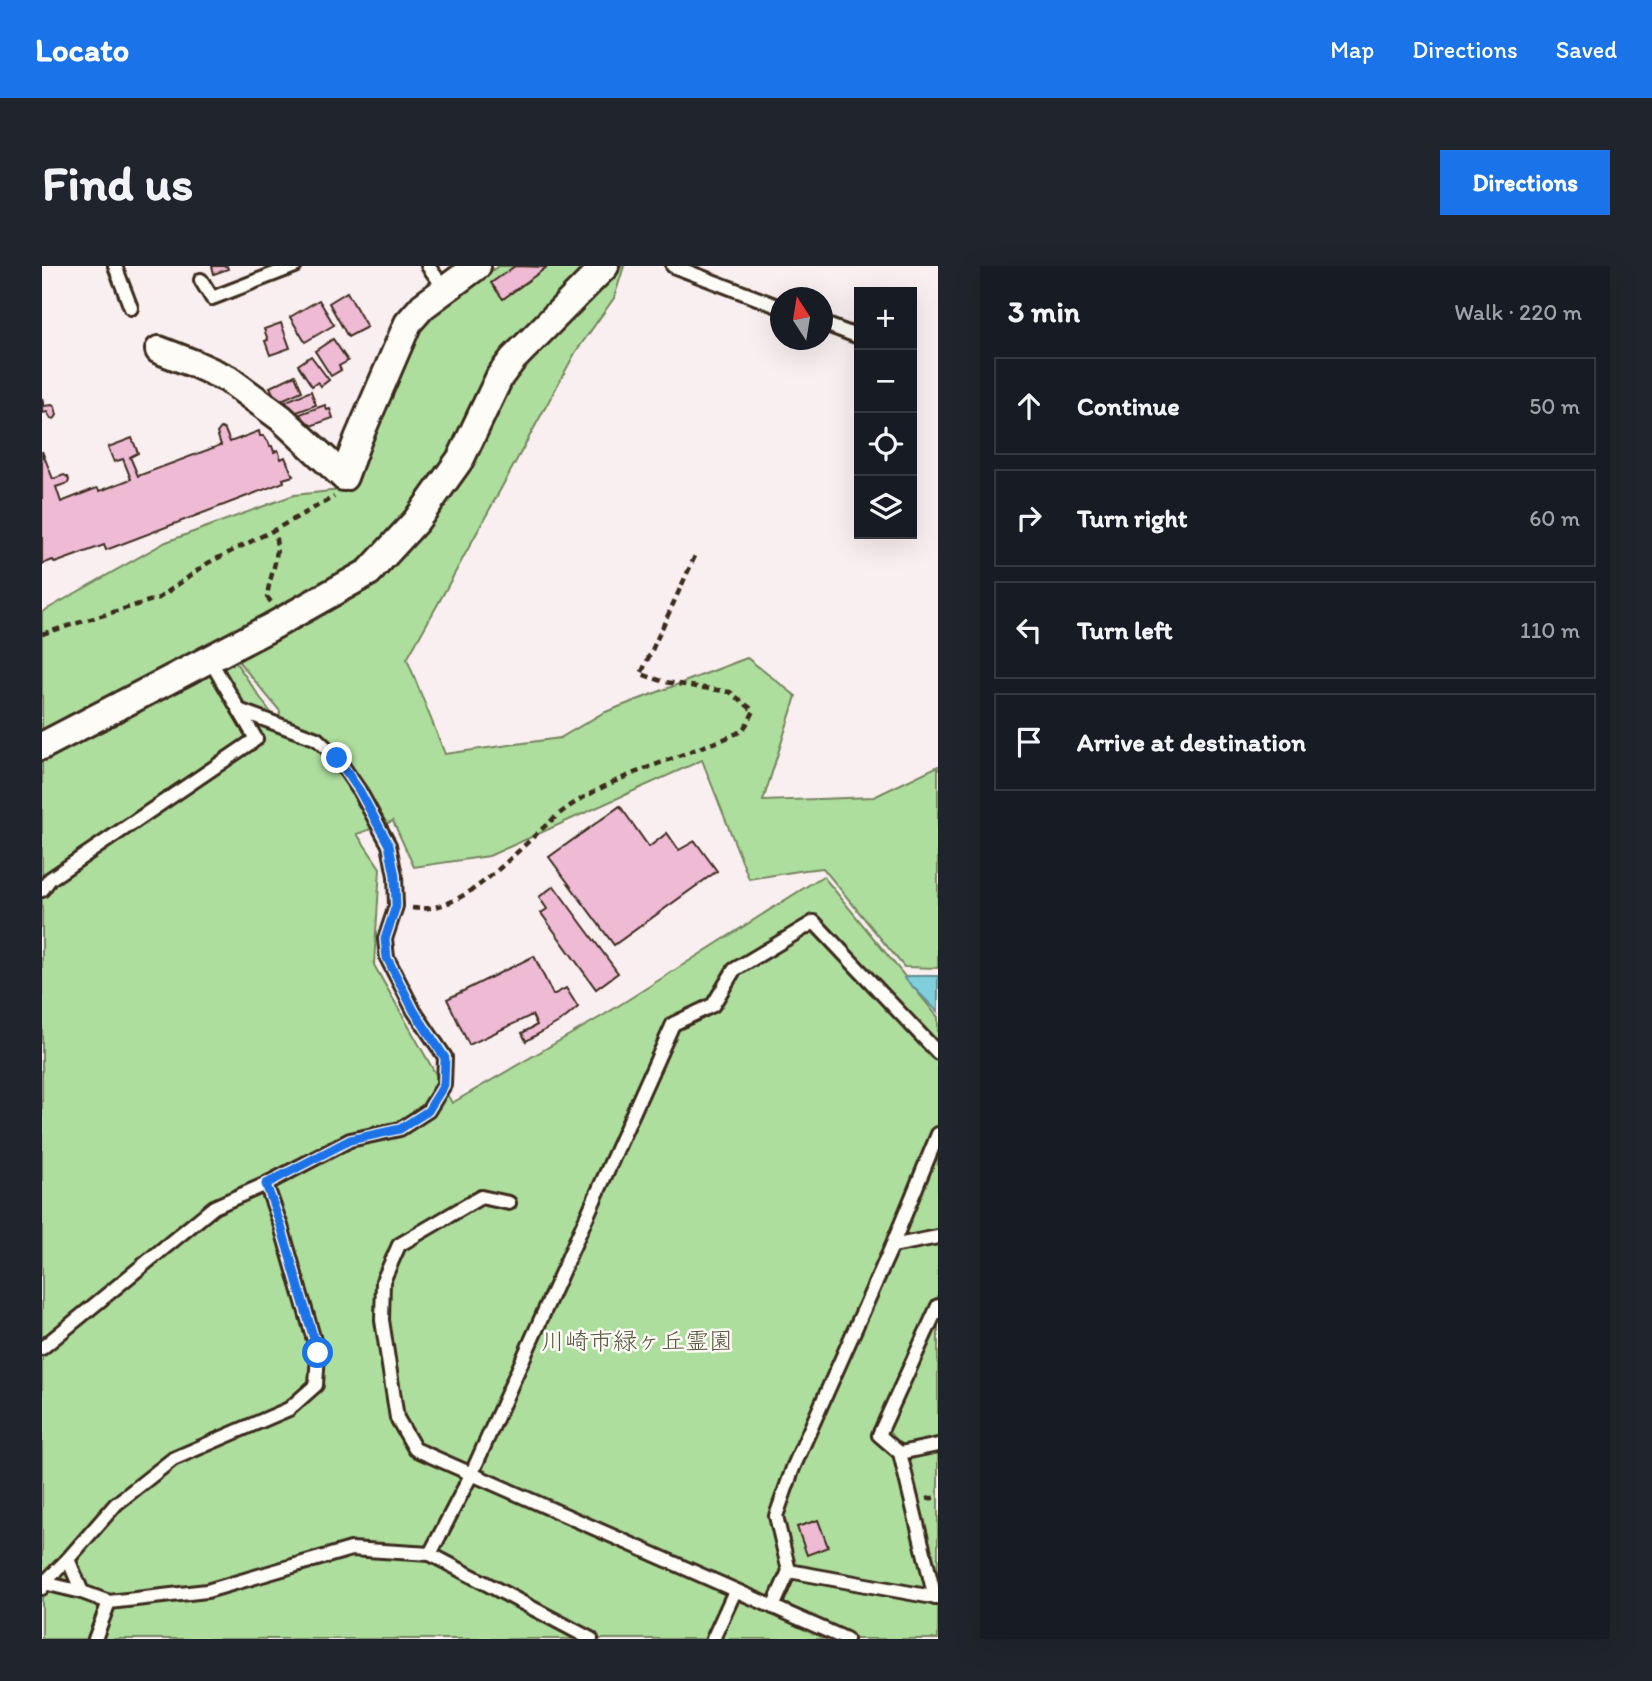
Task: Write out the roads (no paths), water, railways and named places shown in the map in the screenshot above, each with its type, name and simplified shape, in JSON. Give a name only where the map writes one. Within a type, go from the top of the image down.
[{"type":"street","points":[[159,350],[228,379],[281,418],[344,477],[408,323],[423,306],[477,266]]},
{"type":"street","points":[[42,746],[210,660],[369,572],[416,521],[461,458],[500,376],[513,359],[605,266]]},
{"type":"lane","points":[[115,266],[131,308]]},
{"type":"lane","points":[[201,280],[212,298],[295,266]]},
{"type":"lane","points":[[428,266],[445,289]]},
{"type":"lane","points":[[673,266],[770,303]]},
{"type":"lane","points":[[833,327],[854,335]]},
{"type":"lane","points":[[42,867],[46,885],[256,739],[210,660]]},
{"type":"lane","points":[[42,1348],[214,1207],[266,1184],[350,1140],[400,1129],[428,1111],[444,1085],[445,1058],[414,1011],[387,958],[385,939],[396,906],[395,876],[389,845],[359,790],[337,758],[317,739],[239,710]]},
{"type":"lane","points":[[430,1553],[471,1475],[673,1024],[713,1005],[734,970],[814,922],[938,1053]]},
{"type":"lane","points":[[773,1608],[789,1571],[775,1516],[793,1468],[892,1246],[938,1133]]},
{"type":"lane","points":[[43,1586],[116,1503],[173,1459],[289,1409],[316,1385],[318,1353],[266,1184]]},
{"type":"lane","points":[[509,1203],[481,1197],[399,1245],[383,1281],[382,1320],[397,1418],[415,1449],[846,1639]]},
{"type":"lane","points":[[892,1246],[938,1237]]},
{"type":"lane","points":[[789,1571],[937,1598],[900,1453],[879,1435],[938,1306]]},
{"type":"lane","points":[[900,1453],[938,1445]]},
{"type":"lane","points":[[43,1586],[82,1592],[109,1602],[207,1591],[351,1549],[430,1553],[591,1639]]},
{"type":"lane","points":[[68,1559],[82,1592]]},
{"type":"lane","points":[[713,1639],[735,1591]]},
{"type":"lane","points":[[95,1639],[109,1602]]},
{"type":"water","points":[[938,976],[938,1012],[904,978]]},
{"type":"park label","name":"川崎市緑ヶ丘霊園","points":[[637,1341]]}]
